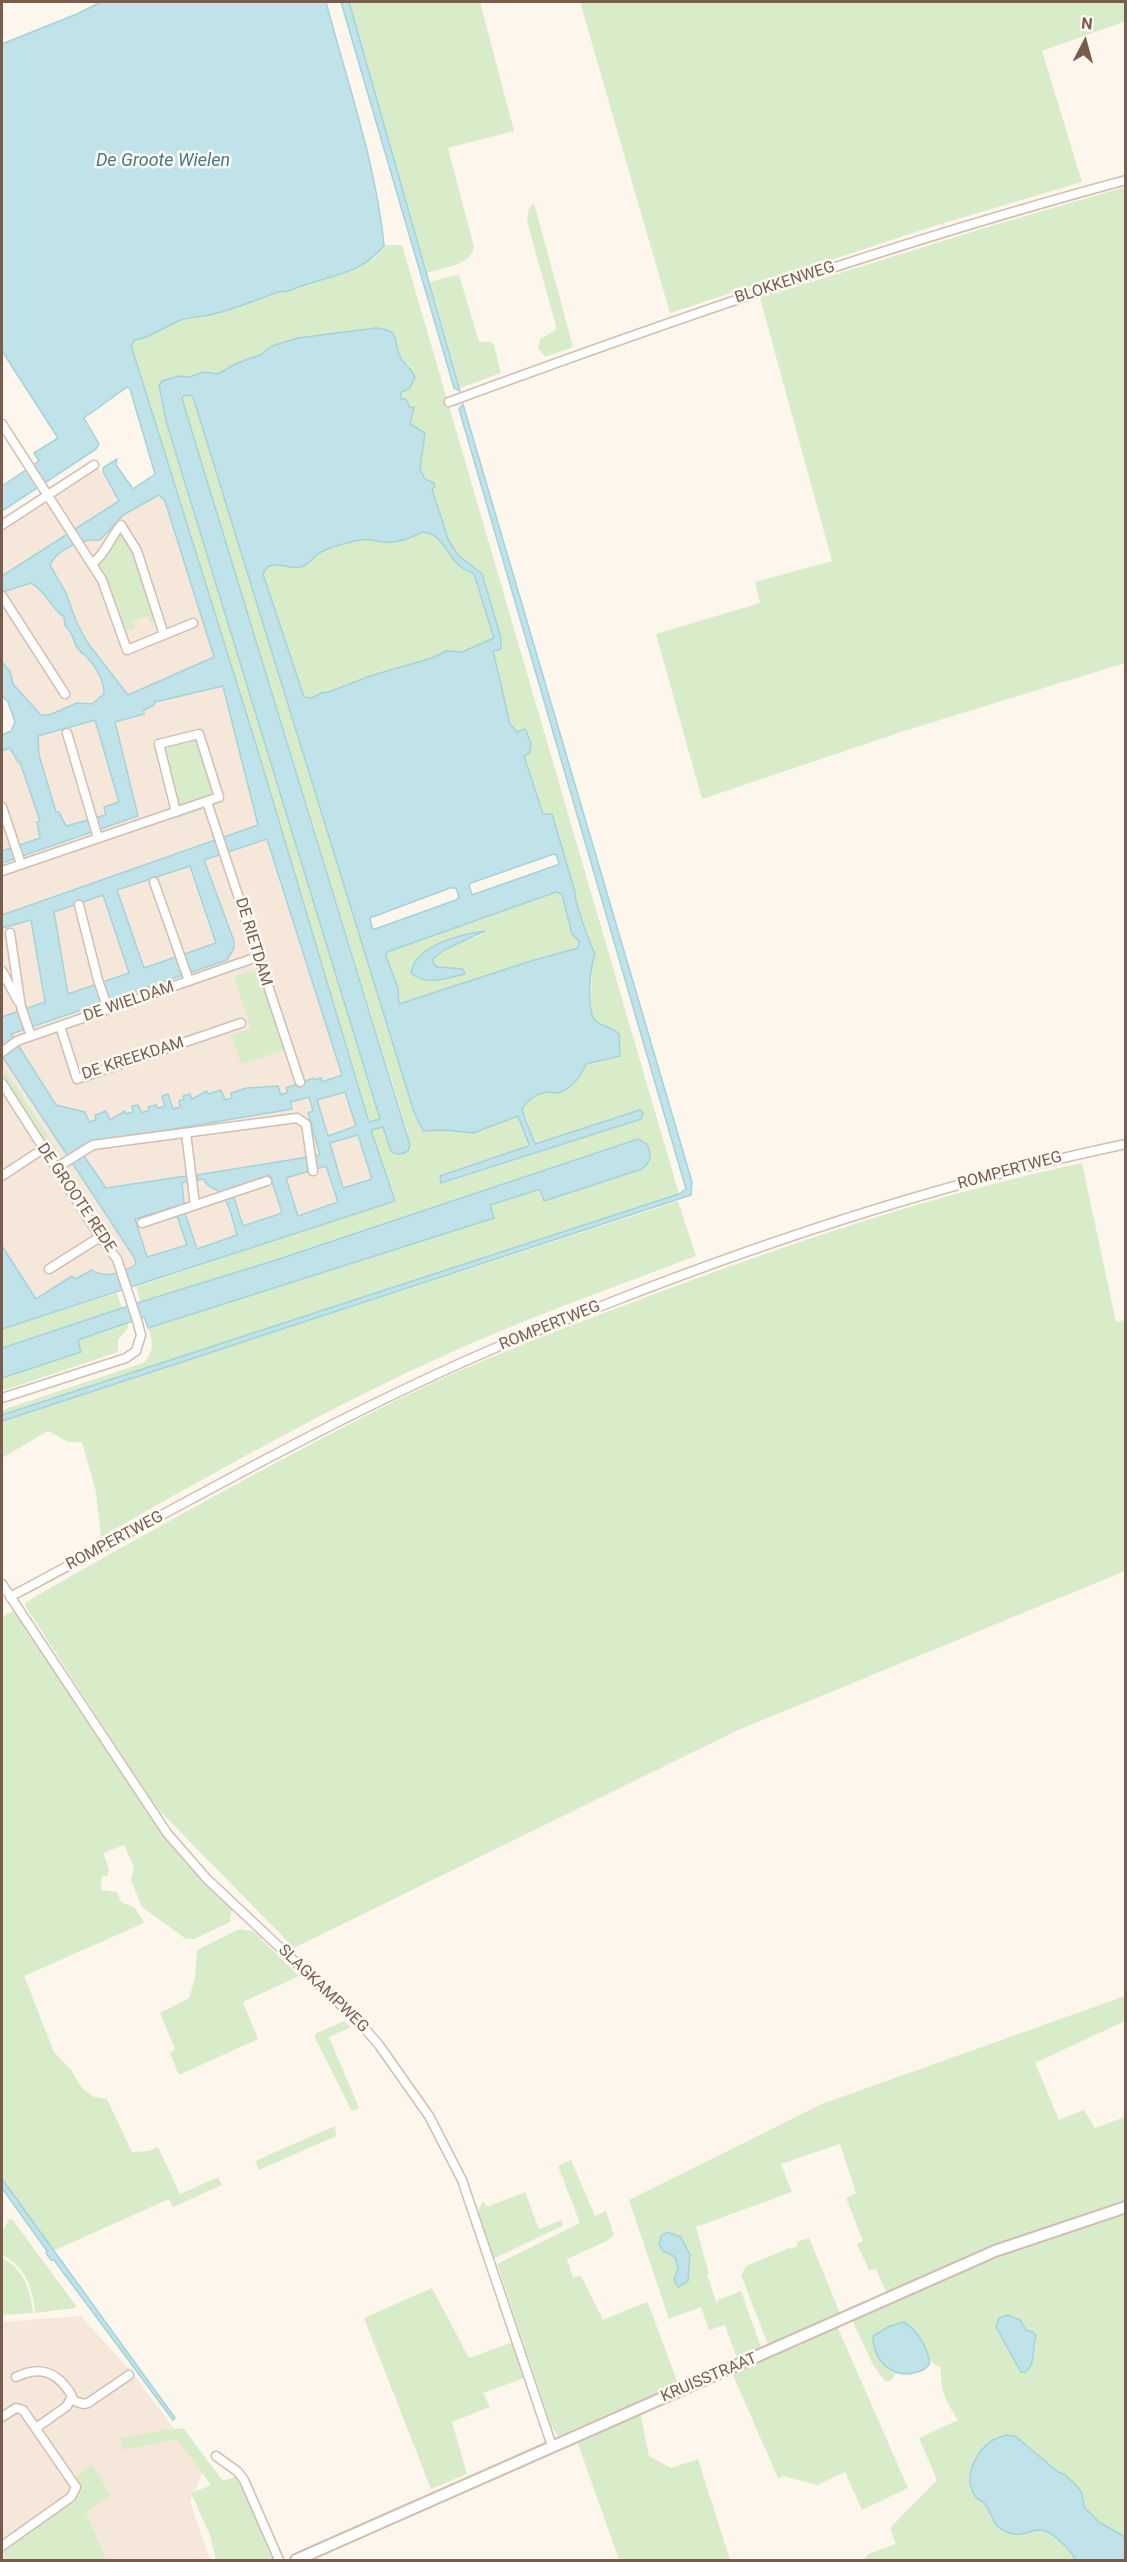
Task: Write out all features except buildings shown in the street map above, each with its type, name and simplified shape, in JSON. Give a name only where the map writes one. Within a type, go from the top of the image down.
[{"type":"street","name":"BLOKKENWEG","points":[[449,402],[589,350],[819,272],[949,231],[1125,180]]},
{"type":"street","points":[[2,424],[79,546],[93,563],[102,580],[127,650],[194,624]]},
{"type":"street","points":[[2,525],[45,491],[94,465]]},
{"type":"street","points":[[93,563],[103,555],[113,534],[121,525],[137,551],[164,635]]},
{"type":"street","points":[[2,596],[65,694]]},
{"type":"street","points":[[67,733],[97,835]]},
{"type":"street","points":[[2,871],[20,862],[97,835],[176,812],[219,797],[200,734],[159,744],[176,812]]},
{"type":"street","name":"DE RIETDAM","points":[[207,802],[300,1082]]},
{"type":"street","points":[[2,807],[20,862]]},
{"type":"street","points":[[154,882],[188,978]]},
{"type":"street","points":[[79,905],[107,1006]]},
{"type":"street","points":[[10,933],[21,1007]]},
{"type":"street","name":"DE WIELDAM","points":[[2,1052],[30,1033],[60,1026],[107,1006],[260,956]]},
{"type":"street","points":[[2,971],[21,1007],[30,1033]]},
{"type":"street","name":"DE KREEKDAM","points":[[60,1026],[77,1079],[241,1023]]},
{"type":"street","name":"DE GROOTE REDE","points":[[2,1083],[119,1265],[137,1320],[140,1342],[132,1355],[2,1398]]},
{"type":"street","points":[[301,1119],[303,1110]]},
{"type":"street","points":[[56,1168],[87,1148],[293,1118],[301,1119],[306,1124],[313,1171]]},
{"type":"street","points":[[186,1133],[192,1206]]},
{"type":"street","name":"ROMPERTWEG","points":[[10,1597],[352,1415],[502,1345],[703,1266],[789,1235],[978,1179],[1125,1144]]},
{"type":"street","points":[[2,1176],[43,1149]]},
{"type":"street","points":[[142,1223],[267,1181]]},
{"type":"street","points":[[49,1269],[100,1237]]},
{"type":"street","name":"SLAGKAMPWEG","points":[[2,1584],[149,1809],[173,1841],[207,1879],[358,2021],[411,2088],[447,2148],[462,2180],[552,2446]]},
{"type":"street","name":"KRUISSTRAAT","points":[[296,2560],[995,2251],[1125,2207]]},
{"type":"street","points":[[16,2377],[33,2370],[51,2372],[70,2392],[72,2400]]},
{"type":"street","points":[[72,2400],[88,2403],[129,2375]]},
{"type":"street","points":[[36,2428],[72,2400]]},
{"type":"street","points":[[2,2417],[20,2408],[26,2412],[75,2483],[76,2491],[71,2497],[2,2546]]},
{"type":"street","points":[[216,2456],[238,2472],[244,2480],[279,2560]]},
{"type":"shaded area","points":[[93,459],[119,501],[2,576],[2,518]]},
{"type":"shaded area","points":[[159,495],[165,501],[214,657],[128,695],[87,642],[76,621],[70,602],[50,565],[53,558],[68,548],[87,540],[96,541],[123,515]]},
{"type":"shaded area","points":[[31,583],[41,588],[51,600],[56,611],[64,617],[65,626],[74,635],[78,650],[88,657],[90,663],[101,673],[104,694],[92,704],[77,703],[49,715],[41,715],[13,684],[10,672],[3,666],[2,592]]},
{"type":"shaded area","points":[[223,685],[258,826],[2,915],[2,863],[138,816],[115,721],[144,714],[144,710],[154,703]]},
{"type":"shaded area","points":[[95,720],[119,803],[106,815],[66,826],[59,812],[56,813],[39,755],[38,736]]},
{"type":"shaded area","points":[[10,748],[20,762],[40,821],[37,823],[40,838],[2,851],[2,751]]},
{"type":"shaded area","points":[[267,839],[342,1075],[322,1082],[286,1088],[288,1092],[281,1095],[231,1094],[232,1098],[225,1100],[206,1091],[192,1100],[190,1094],[184,1099],[181,1107],[173,1109],[168,1094],[162,1096],[165,1105],[148,1108],[149,1110],[142,1113],[138,1105],[132,1107],[133,1112],[126,1114],[125,1112],[110,1120],[107,1111],[95,1115],[96,1120],[89,1122],[70,1109],[56,1105],[11,1034],[227,960],[230,957],[223,910],[204,860]]},
{"type":"shaded area","points":[[190,866],[216,943],[144,968],[117,890]]},
{"type":"shaded area","points":[[103,895],[129,973],[68,994],[53,912]]},
{"type":"shaded area","points":[[31,920],[45,1003],[2,1017],[2,928]]},
{"type":"shaded area","points":[[2,1056],[134,1257],[136,1264],[132,1267],[106,1276],[75,1279],[72,1276],[36,1299],[2,1246]]},
{"type":"shaded area","points":[[345,1092],[357,1127],[327,1136],[316,1100]]},
{"type":"shaded area","points":[[309,1097],[313,1112],[308,1114],[320,1155],[204,1179],[209,1187],[220,1191],[237,1236],[197,1249],[185,1213],[182,1182],[105,1188],[78,1149],[90,1143],[292,1109],[290,1102]]},
{"type":"shaded area","points":[[358,1135],[372,1179],[343,1188],[330,1143]]},
{"type":"shaded area","points":[[327,1165],[338,1202],[298,1216],[286,1178]]},
{"type":"shaded area","points":[[270,1175],[282,1213],[243,1226],[231,1187]]},
{"type":"shaded area","points":[[174,1206],[187,1245],[146,1257],[135,1219]]},
{"type":"shaded area","points":[[81,2316],[135,2376],[204,2470],[190,2502],[210,2560],[2,2560],[2,2322]]},
{"type":"green space","points":[[349,2],[480,2],[514,131],[448,148],[474,247],[468,258],[455,265],[427,273]]},
{"type":"green space","points":[[580,2],[1125,2],[1126,21],[1042,51],[1082,182],[934,226],[670,313]]},
{"type":"green space","points":[[1125,187],[1125,663],[904,731],[702,799],[656,634],[760,603],[755,582],[832,561],[760,298]]},
{"type":"green space","points":[[534,203],[573,347],[545,357],[538,348],[540,339],[556,330],[556,326],[527,221],[529,208]]},
{"type":"green space","points":[[384,245],[402,245],[679,1194],[2,1415],[2,1410],[143,1363],[150,1355],[152,1347],[148,1328],[494,1218],[490,1205],[541,1189],[544,1200],[638,1139],[273,1261],[140,1301],[136,1287],[394,1201],[371,1130],[383,1126],[408,1134],[182,399],[183,396],[193,397],[414,1112],[422,1131],[445,1130],[473,1133],[518,1116],[529,1144],[441,1183],[641,1119],[640,1110],[535,1144],[522,1110],[536,1096],[548,1092],[559,1093],[570,1087],[586,1064],[613,1058],[607,1028],[595,1020],[590,1009],[591,950],[552,814],[543,814],[524,756],[530,753],[510,724],[493,651],[501,649],[482,574],[458,555],[448,539],[432,488],[420,469],[425,433],[410,424],[413,407],[410,408],[401,399],[401,392],[411,368],[376,328],[298,338],[272,346],[260,355],[237,363],[228,371],[218,374],[204,372],[189,377],[183,376],[159,392],[380,1119],[370,1122],[258,751],[131,345],[135,340],[147,337],[181,320],[235,308],[269,295],[308,285],[374,259]]},
{"type":"green space","points":[[459,275],[479,342],[489,342],[494,345],[501,373],[460,388],[430,282]]},
{"type":"green space","points":[[423,532],[436,537],[456,562],[474,574],[494,638],[461,652],[446,651],[432,658],[370,676],[312,698],[304,697],[263,574],[266,569],[274,565],[304,566],[323,551],[359,540],[393,542]]},
{"type":"green space","points":[[117,533],[126,541],[133,553],[155,621],[150,623],[148,616],[133,621],[135,628],[126,631],[106,579],[98,565]]},
{"type":"green space","points":[[202,729],[225,802],[178,819],[160,740]]},
{"type":"green space","points":[[556,892],[562,894],[572,934],[579,940],[578,948],[531,961],[399,1005],[398,987],[386,956],[387,952]],"holes":[[[484,931],[483,934],[444,950],[433,959],[434,965],[438,967],[463,969],[411,969],[457,938]]]},
{"type":"green space","points":[[257,969],[285,1050],[241,1064],[231,1035],[251,1028],[234,977]]},
{"type":"green space","points":[[6,1071],[57,1150],[51,1153],[2,1077]]},
{"type":"green space","points":[[1082,1163],[1116,1322],[1125,1320],[1125,1571],[736,1731],[294,1948],[158,1809],[26,1607],[25,1603],[57,1584],[271,1465],[401,1398],[491,1357],[644,1298],[860,1222],[970,1190]]},
{"type":"green space","points":[[678,1201],[696,1256],[537,1316],[386,1383],[290,1432],[101,1537],[96,1492],[82,1442],[68,1442],[48,1431],[2,1458],[2,1421]]},
{"type":"green space","points":[[117,1293],[122,1308],[2,1347],[2,1329]]},
{"type":"green space","points":[[128,1322],[128,1328],[118,1340],[118,1352],[2,1391],[2,1378],[81,1352],[77,1340]]},
{"type":"green space","points":[[13,1611],[159,1830],[232,1909],[230,1922],[194,1939],[186,1939],[142,1907],[131,1880],[134,1866],[124,1845],[103,1853],[109,1869],[108,1876],[102,1876],[101,1890],[117,1892],[121,1902],[135,1908],[144,1923],[24,1976],[54,2052],[71,2070],[82,2088],[94,2097],[107,2099],[132,2152],[149,2151],[158,2147],[180,2194],[218,2177],[222,2185],[173,2207],[169,2199],[53,2251],[2,2179],[2,1617]]},
{"type":"green space","points":[[239,1929],[253,1931],[299,1976],[243,2002],[258,2039],[179,2075],[170,2053],[175,2049],[160,2013],[189,1998],[195,1979],[197,1950]]},
{"type":"green space","points":[[1125,1996],[1125,2021],[1035,2063],[1059,2120],[1084,2110],[1095,2128],[1125,2117],[1125,2200],[992,2246],[886,2292],[876,2269],[869,2270],[857,2244],[863,2241],[846,2198],[856,2193],[840,2144],[781,2164],[792,2192],[696,2227],[709,2274],[707,2275],[717,2304],[718,2300],[741,2291],[761,2347],[737,2358],[725,2325],[709,2330],[701,2307],[669,2319],[629,2200],[822,2104]],"holes":[[[663,2251],[690,2255],[689,2276],[682,2286],[674,2276],[678,2269],[675,2257]]]},
{"type":"green space","points":[[344,2021],[351,2027],[329,2037],[359,2108],[352,2111],[315,2038],[315,2034]]},
{"type":"green space","points":[[335,2126],[336,2136],[259,2170],[255,2161]]},
{"type":"green space","points":[[571,2160],[595,2216],[606,2211],[614,2235],[607,2241],[567,2259],[573,2277],[581,2276],[603,2320],[648,2303],[678,2384],[558,2436],[551,2426],[497,2264],[580,2223],[558,2166]]},
{"type":"green space","points":[[525,2192],[539,2229],[562,2220],[562,2226],[493,2259],[478,2212],[483,2201],[487,2207]]},
{"type":"green space","points":[[1125,2213],[1125,2537],[1099,2522],[1084,2507],[1082,2492],[1064,2474],[1058,2472],[1015,2436],[1005,2436],[987,2445],[974,2462],[970,2482],[974,2495],[984,2503],[992,2520],[1004,2531],[1039,2529],[1051,2532],[1073,2553],[1075,2560],[863,2560],[869,2554],[896,2544],[890,2528],[937,2480],[919,2438],[958,2420],[944,2395],[941,2367],[931,2361],[913,2329],[899,2323],[878,2332],[873,2343],[875,2348],[884,2365],[895,2374],[891,2381],[885,2381],[873,2365],[852,2320],[1006,2254]]},
{"type":"green space","points":[[9,2219],[13,2220],[76,2306],[75,2308],[35,2313],[30,2287],[26,2279],[17,2265],[2,2255],[2,2233]]},
{"type":"green space","points":[[809,2238],[840,2313],[768,2344],[741,2275],[746,2266],[789,2248],[792,2249],[797,2246],[797,2242]]},
{"type":"green space","points":[[2,2258],[21,2274],[25,2281],[33,2313],[2,2315]]},
{"type":"green space","points":[[432,2288],[469,2358],[513,2342],[524,2378],[483,2393],[490,2407],[452,2422],[467,2474],[431,2489],[364,2318]]},
{"type":"green space","points":[[837,2326],[908,2488],[862,2510],[845,2472],[817,2485],[784,2476],[778,2478],[732,2373]]},
{"type":"green space","points":[[640,2412],[649,2456],[671,2468],[698,2459],[730,2560],[619,2560],[577,2441]]},
{"type":"green space","points":[[183,2428],[223,2481],[236,2476],[242,2484],[272,2559],[216,2560],[210,2535],[191,2493],[211,2485],[177,2439],[124,2450],[120,2439]]},
{"type":"green space","points":[[92,2464],[111,2496],[86,2512],[106,2560],[5,2560],[7,2559],[2,2552],[79,2496],[81,2488],[75,2477]]},
{"type":"water","name":"De Groote Wielen","points":[[101,2],[326,2],[368,153],[384,245],[375,255],[365,263],[341,274],[289,291],[278,292],[225,311],[181,320],[147,337],[135,340],[131,345],[258,751],[369,1122],[380,1119],[166,421],[159,385],[162,381],[179,376],[189,377],[204,372],[218,374],[237,363],[260,355],[272,346],[298,338],[376,328],[385,329],[394,334],[398,352],[415,378],[409,389],[401,392],[401,399],[406,399],[410,408],[414,407],[410,424],[425,433],[420,469],[425,479],[434,483],[435,487],[432,489],[448,539],[458,555],[482,574],[501,638],[501,649],[493,651],[510,724],[517,732],[525,729],[531,743],[530,753],[524,756],[543,814],[552,814],[575,897],[595,954],[590,988],[592,1015],[595,1020],[619,1034],[620,1056],[586,1064],[570,1087],[559,1093],[548,1092],[536,1096],[522,1110],[535,1144],[640,1110],[643,1113],[641,1119],[441,1183],[440,1176],[529,1144],[518,1116],[473,1133],[445,1130],[423,1131],[414,1112],[193,397],[183,396],[182,399],[410,1145],[408,1151],[395,1154],[391,1151],[383,1127],[371,1130],[395,1201],[2,1329],[2,1246],[36,1299],[72,1276],[75,1279],[92,1270],[102,1274],[114,1274],[136,1264],[134,1257],[2,1056],[2,1017],[45,1002],[31,920],[2,928],[2,915],[258,825],[223,686],[155,702],[154,705],[144,710],[144,714],[115,722],[138,816],[2,863],[2,851],[40,838],[37,822],[40,821],[20,762],[10,748],[2,751],[2,735],[11,731],[15,722],[8,702],[2,696],[2,662],[10,671],[13,684],[41,715],[49,715],[77,703],[92,704],[104,694],[99,674],[90,660],[77,647],[65,626],[64,617],[31,583],[2,592],[2,576],[119,501],[103,468],[117,459],[116,465],[133,489],[155,474],[130,389],[127,387],[84,418],[99,444],[96,449],[2,511],[2,486],[39,461],[34,453],[58,438],[2,351],[2,44]],"holes":[[[159,495],[165,501],[214,657],[128,695],[87,642],[76,621],[66,593],[50,565],[60,553],[70,547],[87,540],[100,540],[123,515]],[[423,532],[436,537],[456,562],[474,574],[494,638],[462,652],[446,651],[432,658],[370,676],[312,698],[304,697],[263,574],[266,569],[274,565],[304,566],[323,551],[359,540],[387,542]],[[95,720],[119,802],[104,807],[106,815],[66,826],[59,812],[56,812],[39,755],[38,736]],[[267,839],[342,1075],[322,1082],[321,1078],[315,1080],[314,1078],[286,1088],[288,1092],[281,1095],[278,1086],[247,1088],[231,1093],[232,1098],[225,1100],[221,1090],[208,1094],[207,1091],[192,1099],[190,1094],[183,1096],[184,1099],[179,1101],[180,1107],[173,1109],[168,1094],[162,1096],[165,1106],[148,1107],[149,1110],[142,1113],[138,1105],[132,1106],[133,1112],[126,1114],[125,1111],[110,1120],[106,1111],[95,1115],[96,1120],[89,1122],[85,1112],[56,1105],[11,1034],[227,960],[234,948],[234,941],[204,860]],[[556,855],[559,863],[557,865],[472,895],[469,885],[471,883]],[[190,866],[216,943],[144,968],[117,890]],[[450,888],[456,888],[459,897],[456,900],[375,929],[372,928],[370,918]],[[556,892],[562,894],[572,934],[579,941],[578,948],[399,1004],[398,988],[386,956],[387,952]],[[103,895],[129,973],[68,994],[54,912]],[[345,1092],[356,1126],[328,1136],[317,1100]],[[309,1097],[313,1111],[308,1113],[320,1155],[197,1175],[197,1180],[204,1179],[207,1185],[217,1190],[225,1198],[237,1235],[197,1249],[185,1213],[182,1183],[187,1181],[186,1176],[106,1188],[79,1149],[90,1143],[292,1109],[291,1102]],[[358,1135],[372,1179],[343,1188],[330,1143]],[[326,1166],[338,1202],[298,1216],[286,1178]],[[270,1175],[282,1213],[243,1226],[231,1188]],[[174,1207],[187,1245],[147,1257],[135,1219]]]},
{"type":"water","points":[[341,2],[349,2],[460,391],[454,388]]},
{"type":"water","points":[[463,404],[692,1182],[691,1195],[2,1421],[2,1415],[679,1194],[686,1189],[459,409]]},
{"type":"water","points":[[485,931],[444,950],[433,959],[434,965],[438,967],[463,969],[465,974],[430,981],[411,973],[414,963],[430,948],[453,938]]},
{"type":"water","points":[[638,1139],[647,1144],[650,1151],[650,1158],[642,1169],[544,1201],[540,1189],[490,1205],[494,1218],[148,1328],[144,1317],[78,1340],[81,1352],[2,1378],[2,1348],[273,1261]]},
{"type":"water","points":[[2,2179],[175,2418],[173,2420],[54,2260],[51,2260],[46,2253],[47,2251],[2,2188]]},
{"type":"water","points":[[667,2232],[681,2237],[690,2255],[688,2281],[678,2287],[674,2280],[678,2268],[675,2257],[663,2251],[659,2244],[661,2236]]},
{"type":"water","points":[[1008,2315],[1020,2320],[1026,2330],[1036,2335],[1033,2360],[1026,2372],[1021,2372],[996,2327],[999,2318]]},
{"type":"water","points":[[904,2322],[921,2340],[930,2363],[924,2370],[906,2374],[891,2370],[880,2360],[876,2353],[873,2336],[890,2326]]},
{"type":"water","points":[[1006,2435],[1015,2436],[1078,2487],[1082,2493],[1084,2507],[1099,2522],[1125,2537],[1125,2560],[1075,2560],[1068,2548],[1045,2531],[1015,2534],[997,2526],[988,2508],[975,2496],[970,2481],[973,2465],[982,2450],[993,2440]]}]
